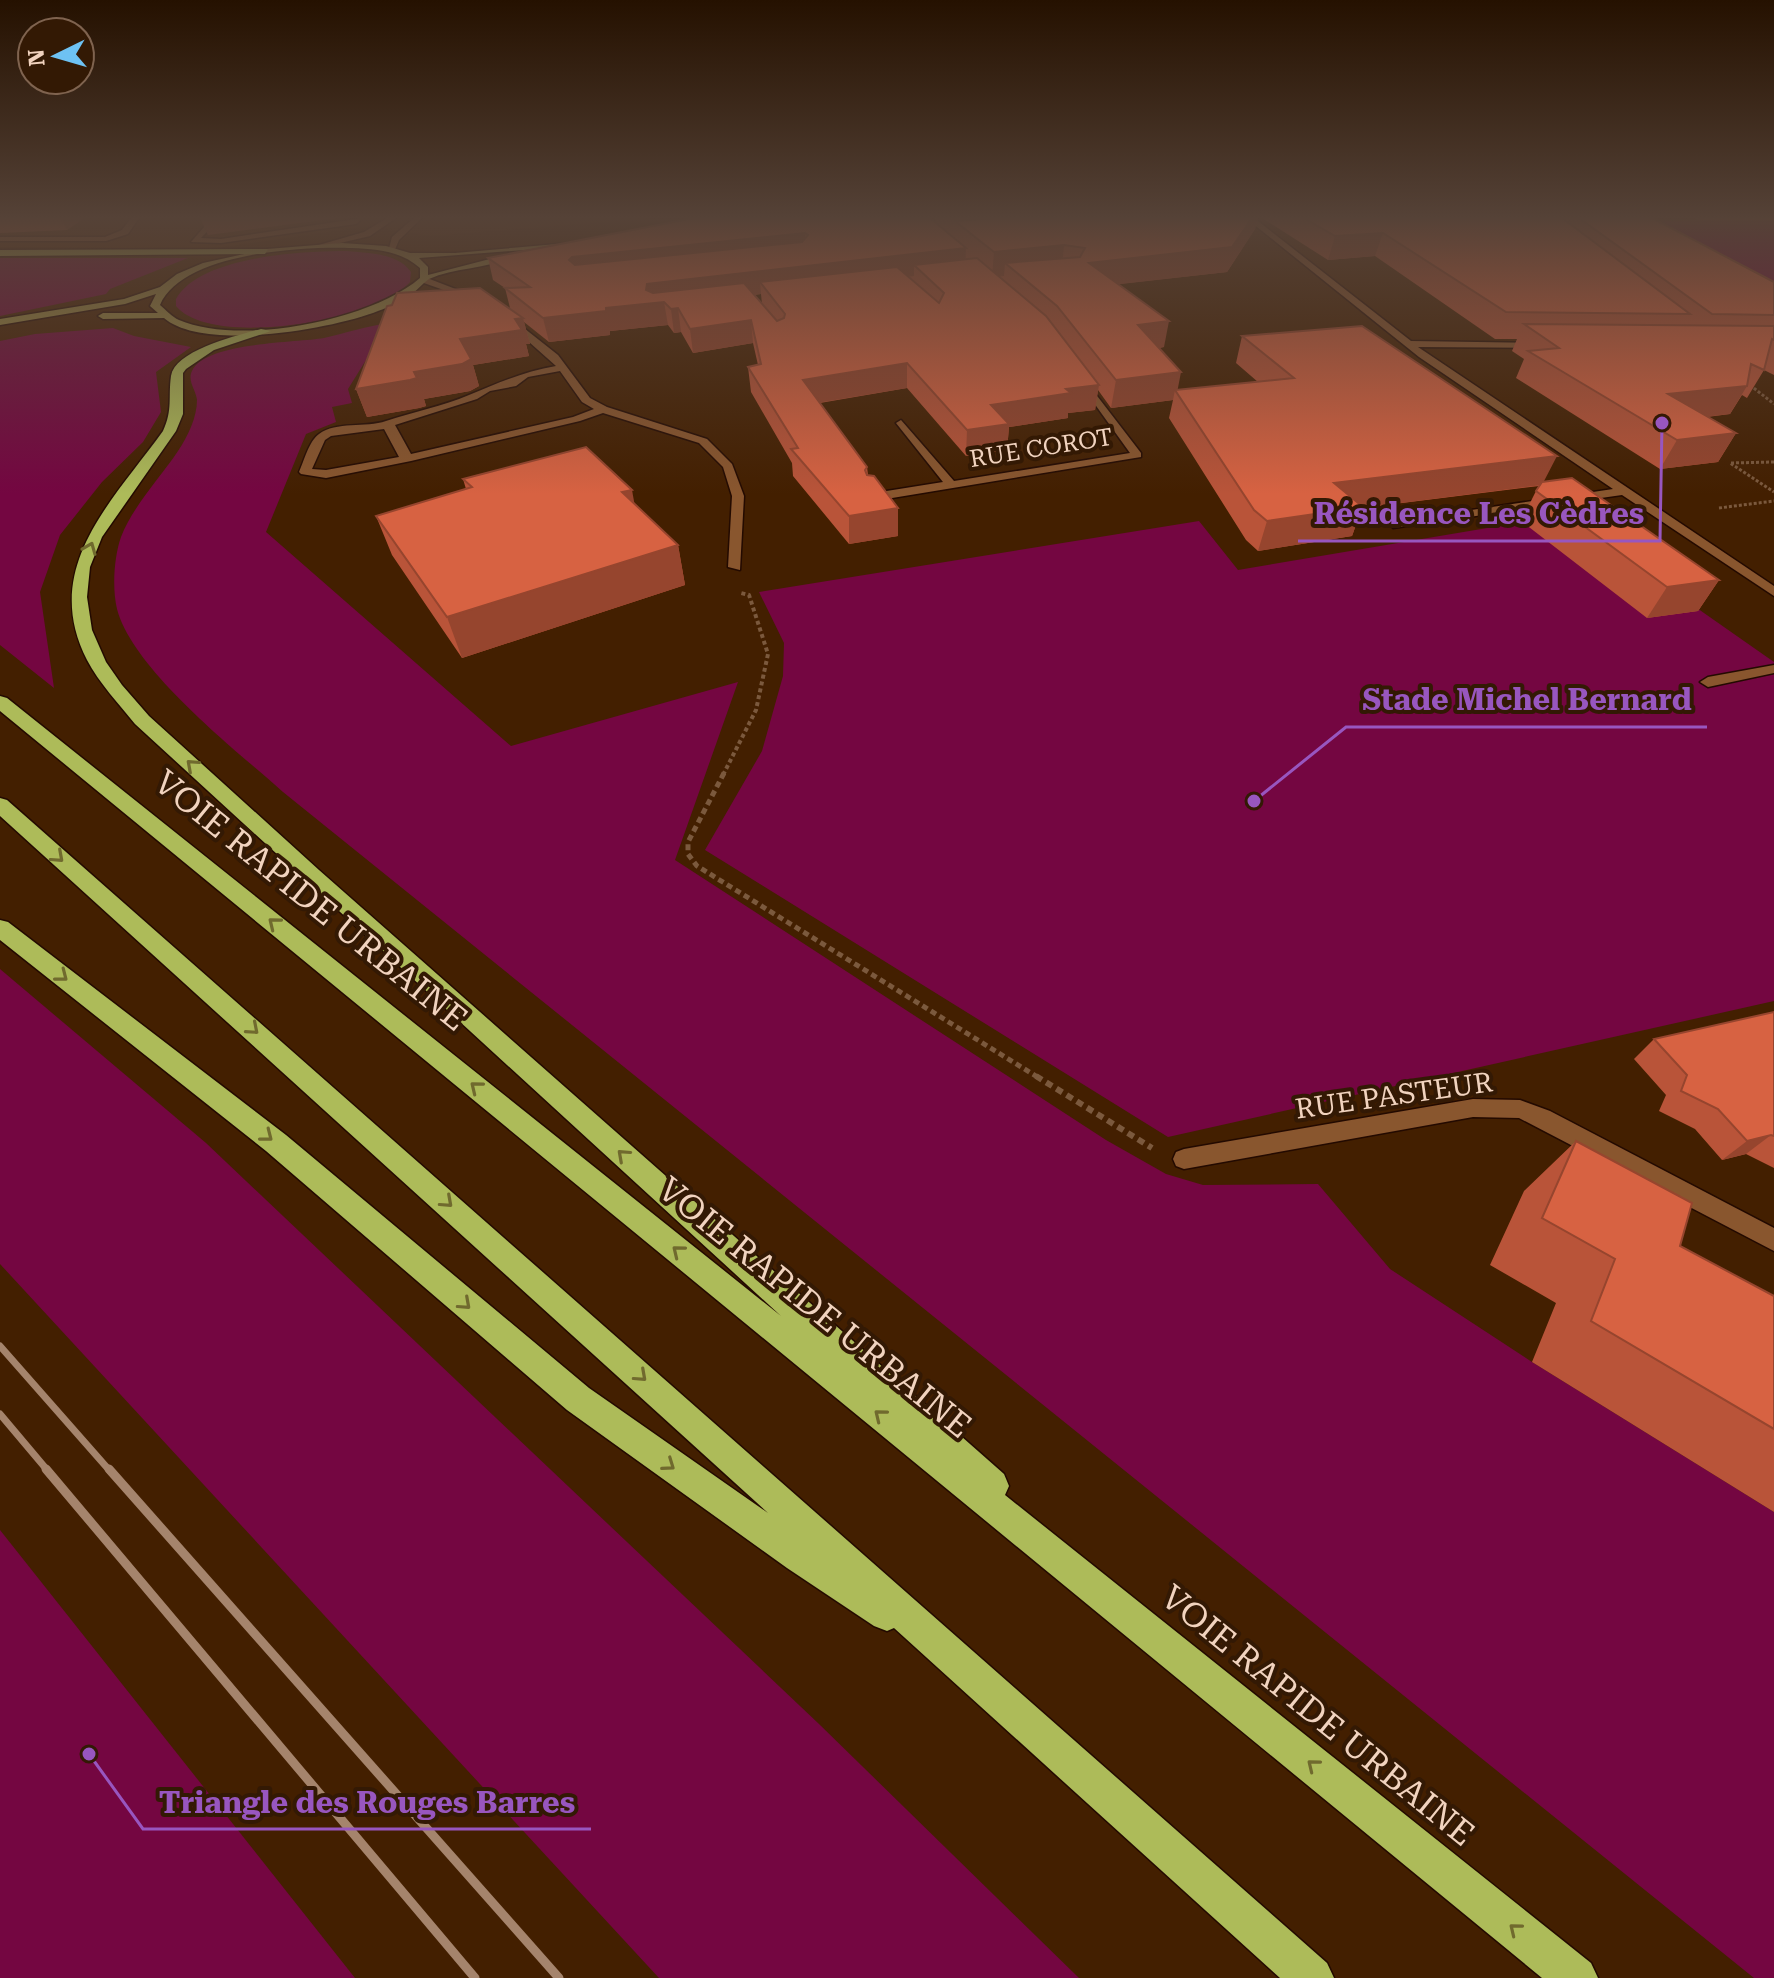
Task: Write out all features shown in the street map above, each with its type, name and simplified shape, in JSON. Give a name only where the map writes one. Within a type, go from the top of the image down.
[{"type":"highway","points":[[265,331],[210,348],[182,366],[177,373],[177,414],[169,431],[94,537],[82,567],[79,597],[83,630],[97,662],[142,720],[311,875],[1224,1693]]},
{"type":"highway","name":"VOIE RAPIDE URBAINE","points":[[0,702],[1576,1978]]},
{"type":"highway","points":[[0,805],[1312,1978]]},
{"type":"highway","points":[[0,928],[287,1152],[578,1399],[799,1556],[954,1656]]},
{"type":"main road","points":[[0,322],[70,310]]},
{"type":"main road","points":[[159,310],[162,316]]},
{"type":"main road","points":[[0,332],[101,316],[162,316],[201,329],[265,331],[320,325],[375,310]]},
{"type":"street","points":[[1365,310],[1407,344],[1774,592]]},
{"type":"street","points":[[499,312],[541,343],[586,400],[603,409],[703,441],[728,466],[738,496],[735,562]]},
{"type":"street","points":[[1407,344],[1560,345]]},
{"type":"street","points":[[562,368],[525,374],[512,384],[487,389],[473,397],[386,425],[323,435],[305,472],[326,474],[411,458],[576,419],[603,409]]},
{"type":"street","name":"RUE COROT","points":[[874,497],[1137,455],[1075,370]]},
{"type":"street","name":"RUE COROT","points":[[901,423],[951,485]]},
{"type":"street","points":[[386,425],[392,428],[404,456],[411,458]]},
{"type":"street","points":[[1397,525],[1546,500],[1624,491]]},
{"type":"street","points":[[1708,682],[1770,674]]},
{"type":"street","name":"RUE PASTEUR","points":[[1184,1159],[1473,1108],[1520,1109],[1774,1240]]},
{"type":"path","points":[[1750,385],[1774,404]]},
{"type":"path","points":[[1774,462],[1730,463],[1774,492]]},
{"type":"path","points":[[1719,508],[1774,501]]},
{"type":"path","points":[[735,562],[724,567],[725,577],[737,591],[749,595],[768,654],[756,710],[688,842],[688,854],[697,866],[1163,1155],[1184,1159]]},
{"type":"shaded area","points":[[0,310],[27,310],[0,316]]},
{"type":"shaded area","points":[[182,310],[356,310],[294,325],[257,328],[223,326],[195,319]]},
{"type":"shaded area","points":[[389,323],[348,389],[352,403],[332,407],[336,422],[306,434],[266,532],[511,746],[738,682],[675,860],[1106,1140],[1166,1174],[1203,1185],[1318,1184],[1390,1269],[1532,1362],[1774,1512],[1774,1978],[1754,1978],[283,792],[164,683],[127,633],[117,609],[115,563],[126,526],[178,451],[191,426],[197,400],[191,382],[192,371],[200,361],[232,349],[324,338]]},
{"type":"shaded area","points":[[113,328],[134,336],[191,347],[156,372],[161,412],[143,442],[102,482],[60,535],[40,592],[54,688],[0,645],[0,341],[35,334]]},
{"type":"shaded area","points":[[1564,515],[1774,662],[1774,1001],[1168,1137],[705,850],[762,751],[783,676],[784,643],[759,592],[1199,521],[1238,570]]},
{"type":"shaded area","points":[[0,969],[206,1143],[819,1724],[1079,1978],[659,1978],[0,1264]]},
{"type":"shaded area","points":[[0,1530],[355,1978],[0,1978]]},
{"type":"building","points":[[385,310],[512,310],[523,318],[515,319],[522,330],[460,339],[471,359],[462,364],[414,372],[417,378],[410,380],[356,389]]},
{"type":"building","points":[[533,310],[606,310],[606,311],[543,318]]},
{"type":"building","points":[[679,310],[768,310],[777,321],[784,318],[782,310],[1039,310],[1099,385],[1066,389],[1071,393],[991,405],[1009,424],[967,430],[907,363],[803,380],[867,467],[867,475],[874,476],[898,508],[849,516],[791,449],[798,448],[748,367],[761,364],[751,320],[690,329]]},
{"type":"building","points":[[1060,310],[1154,310],[1169,321],[1138,325],[1181,372],[1116,380]]},
{"type":"building","points":[[1503,310],[1685,310],[1690,314]]},
{"type":"building","points":[[1707,310],[1774,310],[1774,315],[1712,314]]},
{"type":"building","points":[[1524,324],[1774,326],[1774,340],[1764,370],[1751,364],[1747,386],[1668,394],[1736,433],[1677,440],[1528,351],[1559,348]]},
{"type":"building","points":[[1362,326],[1557,456],[1334,483],[1363,507],[1267,521],[1254,510],[1175,390],[1294,378],[1242,336]]},
{"type":"building","points":[[586,447],[632,490],[622,492],[678,545],[447,617],[376,516],[472,487],[463,479]]},
{"type":"building","points":[[1572,478],[1719,580],[1667,587],[1536,491],[1542,482]]},
{"type":"building","points":[[1774,1012],[1774,1136],[1747,1141],[1718,1109],[1681,1091],[1687,1075],[1654,1039]]},
{"type":"building","points":[[1576,1141],[1692,1203],[1680,1246],[1774,1296],[1774,1429],[1591,1321],[1615,1259],[1542,1218]]},
{"type":"railway","points":[[0,1346],[110,1471]]},
{"type":"railway","points":[[0,1414],[48,1471]]},
{"type":"railway","points":[[46,1469],[475,1978]]},
{"type":"railway","points":[[109,1469],[559,1978]]},
{"type":"place","name":"Résidence Les Cèdres","points":[[1662,423]]},
{"type":"place","name":"Stade Michel Bernard","points":[[1254,801]]},
{"type":"place","name":"Triangle des Rouges Barres","points":[[89,1754]]}]
